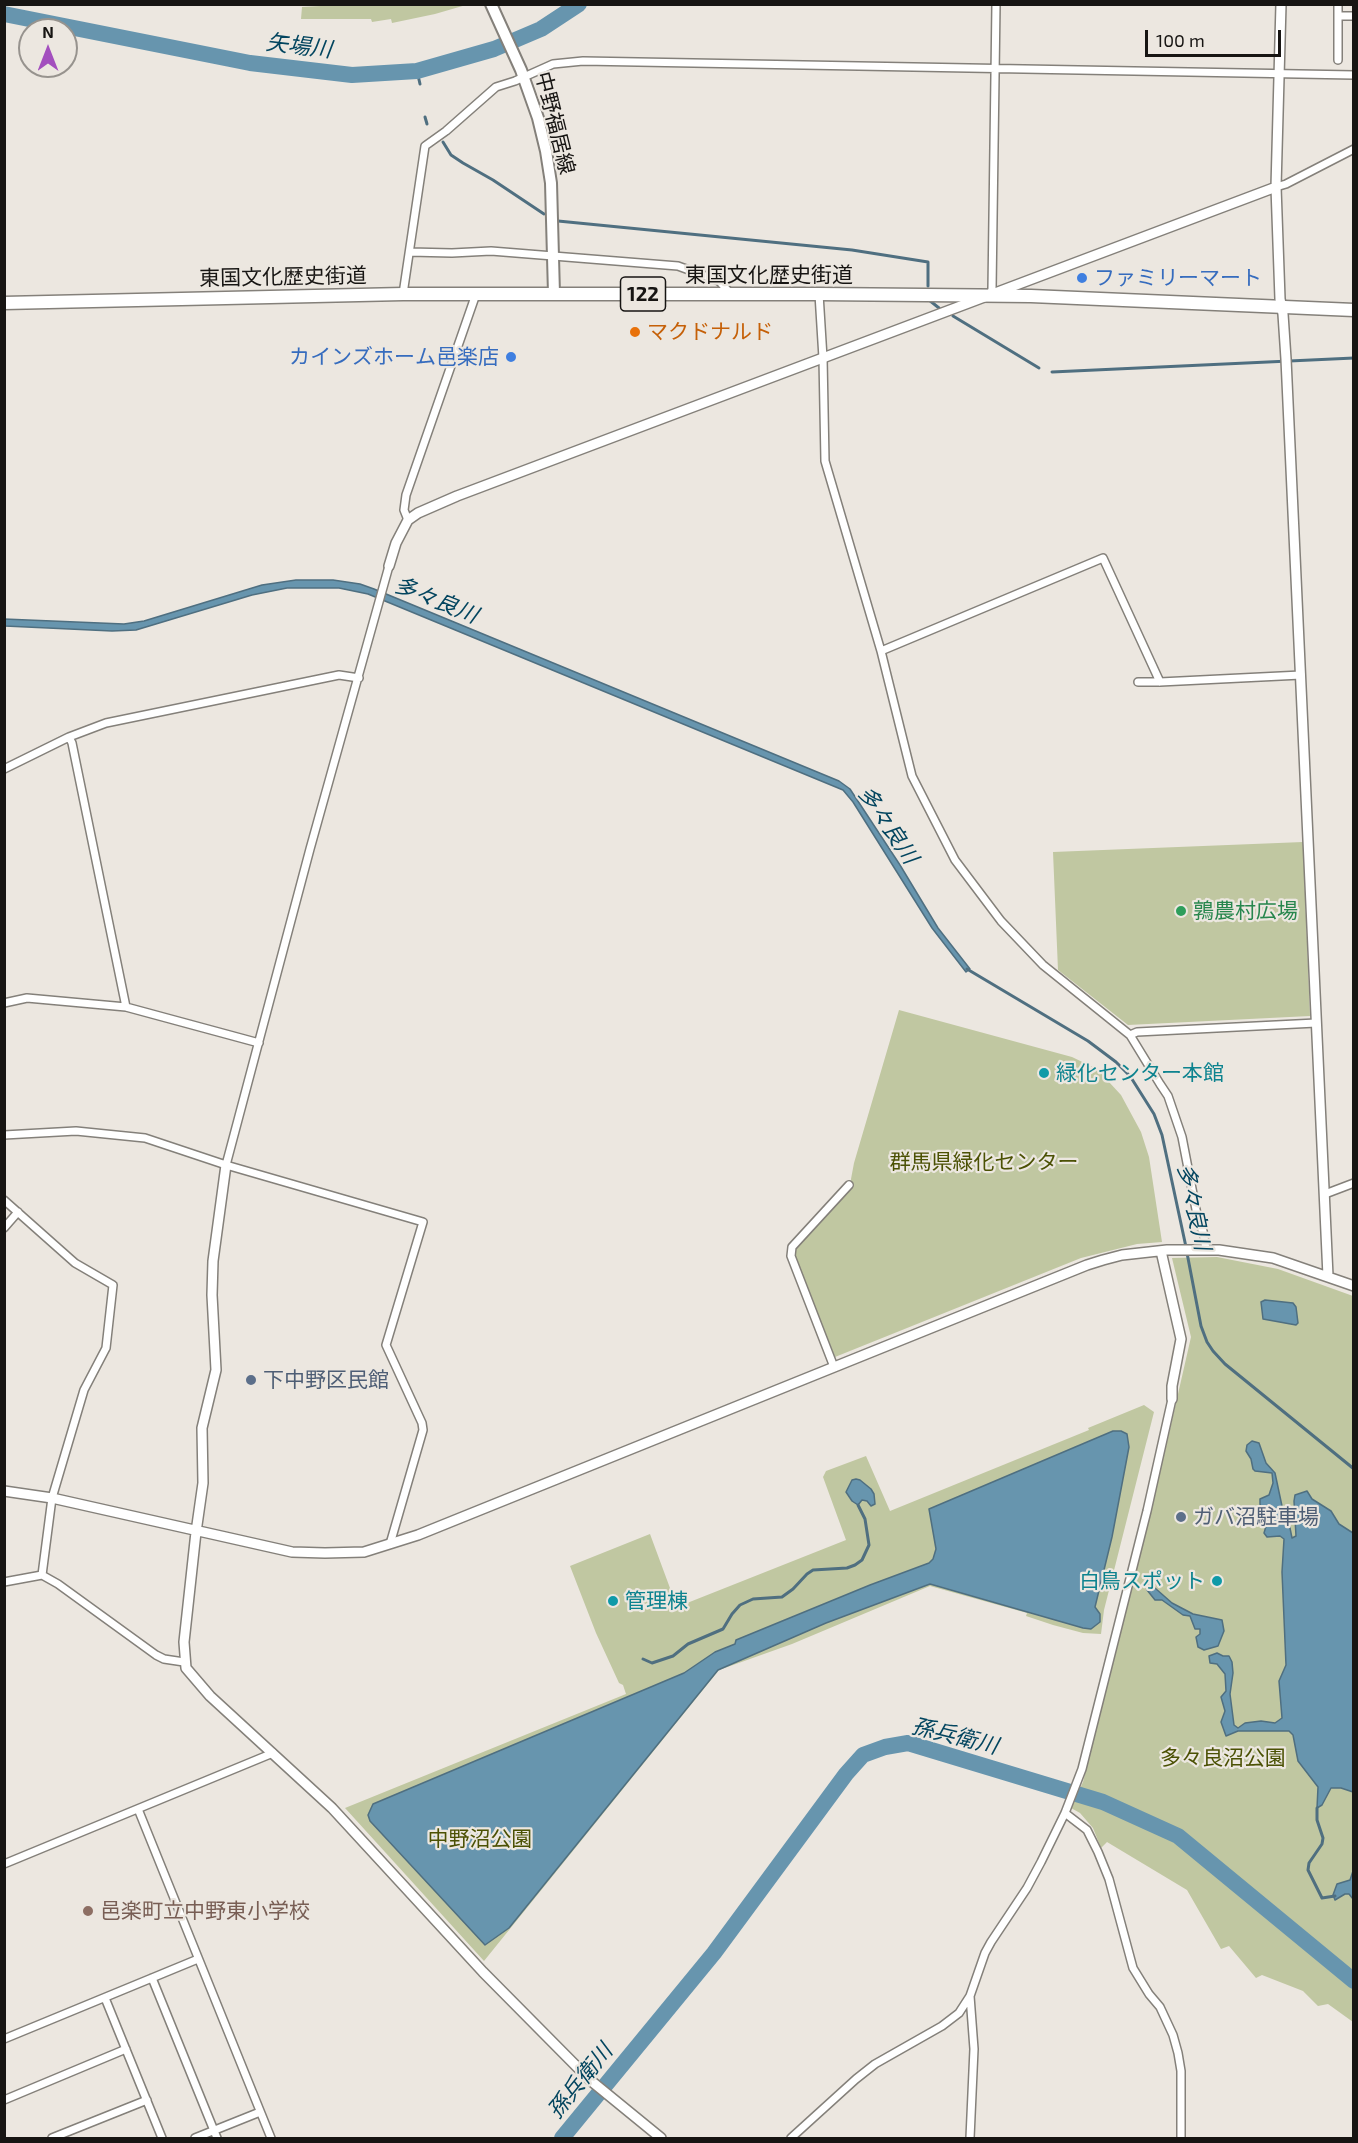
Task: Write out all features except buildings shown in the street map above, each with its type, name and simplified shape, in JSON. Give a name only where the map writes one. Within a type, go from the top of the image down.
[{"type":"highway","name":"東国文化歴史街道","points":[[4,303],[403,294],[819,294],[990,295],[1353,310]]},
{"type":"main road","name":"中野福居線","points":[[491,4],[523,73],[538,118],[551,183],[554,294]]},
{"type":"street","points":[[990,295],[992,289],[996,4]]},
{"type":"street","points":[[1281,4],[1276,187],[1328,1276]]},
{"type":"street","points":[[1338,4],[1338,60]]},
{"type":"street","points":[[1338,16],[1353,16]]},
{"type":"street","points":[[403,294],[425,146],[446,131],[496,87],[523,73],[553,64],[583,61],[1353,75]]},
{"type":"street","points":[[661,2139],[592,2082],[483,1972],[332,1808],[210,1696],[184,1662],[184,1642],[203,1484],[203,1416],[216,1370],[212,1295],[213,1261],[226,1165],[310,849],[359,678],[384,579],[396,543],[408,520],[418,513],[457,496],[1286,184],[1353,149]]},
{"type":"street","points":[[410,252],[491,251],[678,266],[719,281],[732,294]]},
{"type":"street","points":[[408,520],[405,510],[406,495],[476,294]]},
{"type":"street","points":[[819,294],[825,461],[881,651],[912,776],[956,860],[1001,921],[1043,965],[1130,1035],[1168,1096],[1182,1137],[1199,1225],[1203,1231],[1204,1249]]},
{"type":"street","points":[[881,651],[1103,558],[1160,682]]},
{"type":"street","points":[[4,769],[69,737],[106,723],[339,675],[359,678]]},
{"type":"street","points":[[1138,682],[1301,675]]},
{"type":"street","points":[[69,737],[126,1007]]},
{"type":"street","points":[[4,1003],[27,998],[126,1007],[259,1043]]},
{"type":"street","points":[[1130,1035],[1137,1032],[1316,1023]]},
{"type":"street","points":[[4,1136],[76,1131],[145,1138],[226,1165],[423,1222],[386,1345],[422,1423],[423,1430],[390,1544]]},
{"type":"street","points":[[1325,1194],[1353,1184]]},
{"type":"street","points":[[834,1366],[791,1256],[792,1248],[849,1185]]},
{"type":"street","points":[[4,1200],[75,1263],[113,1285],[106,1348],[84,1390],[52,1498],[42,1575]]},
{"type":"street","points":[[4,1228],[18,1212]]},
{"type":"street","points":[[4,1491],[52,1498],[292,1552],[364,1552],[418,1535],[513,1498],[1087,1265],[1122,1255],[1204,1249],[1273,1258],[1353,1286]]},
{"type":"street","points":[[791,2139],[875,2064],[942,2025],[958,2013],[970,1996],[991,1942],[1027,1888],[1077,1783],[1144,1522],[1172,1399],[1172,1386],[1181,1339],[1161,1251]]},
{"type":"street","points":[[4,1582],[42,1575],[58,1584],[156,1655],[164,1659],[184,1662]]},
{"type":"street","points":[[4,1864],[273,1753]]},
{"type":"street","points":[[138,1809],[271,2139]]},
{"type":"street","points":[[1066,1809],[1087,1830],[1098,1852],[1109,1879],[1133,1968],[1160,2007],[1173,2035],[1181,2071],[1181,2139]]},
{"type":"street","points":[[4,2040],[198,1959]]},
{"type":"street","points":[[152,1978],[215,2135]]},
{"type":"street","points":[[970,1996],[974,2059],[970,2139]]},
{"type":"street","points":[[105,1998],[162,2139]]},
{"type":"street","points":[[4,2100],[126,2049]]},
{"type":"street","points":[[52,2139],[147,2100]]},
{"type":"street","points":[[195,2139],[215,2135],[260,2112]]},
{"type":"green space","points":[[357,4],[466,5],[392,23],[391,19],[372,22],[371,19],[301,19],[302,7]]},
{"type":"green space","name":"鶉農村広場","points":[[1303,842],[1310,1016],[1128,1025],[1058,970],[1053,852]]},
{"type":"green space","name":"群馬県緑化センター","points":[[899,1010],[1072,1057],[1097,1069],[1121,1095],[1141,1132],[1149,1157],[1162,1242],[1137,1244],[1081,1258],[835,1357],[795,1256],[796,1249],[845,1192],[852,1189],[854,1163]]},
{"type":"green space","name":"多々良沼公園","points":[[1217,1257],[1278,1269],[1353,1296],[1353,2022],[1328,2004],[1318,2006],[1303,1991],[1262,1975],[1256,1978],[1229,1946],[1221,1949],[1187,1890],[1107,1842],[1101,1848],[1093,1828],[1080,1813],[1071,1808],[1083,1782],[1191,1337],[1172,1258]]},
{"type":"green space","name":"中野沼公園","points":[[1144,1405],[1154,1412],[1104,1610],[1101,1634],[1083,1633],[1053,1625],[1026,1616],[1027,1613],[930,1586],[792,1644],[719,1670],[484,1961],[345,1808],[626,1694],[596,1633],[570,1566],[650,1534],[677,1607],[846,1540],[823,1477],[826,1471],[866,1456],[890,1511],[1089,1430],[1088,1428]]},
{"type":"water","points":[[296,580],[333,580],[360,584],[374,589],[839,781],[850,789],[938,928],[970,969],[966,972],[932,928],[853,802],[843,790],[368,594],[339,588],[287,588],[252,595],[136,630],[5,626],[4,619],[124,624],[144,621],[262,585]]},
{"type":"water","points":[[1265,1300],[1293,1303],[1296,1307],[1298,1323],[1296,1325],[1263,1319],[1261,1302]]},
{"type":"water","name":"中野沼公園","points":[[1113,1431],[1127,1434],[1129,1447],[1112,1537],[1095,1607],[1100,1614],[1100,1622],[1091,1629],[930,1584],[826,1623],[718,1670],[509,1928],[485,1945],[370,1821],[368,1815],[373,1804],[684,1673],[715,1652],[735,1644],[736,1640],[929,1563],[936,1549],[929,1509]]},
{"type":"water","points":[[1252,1441],[1259,1443],[1266,1463],[1275,1473],[1292,1538],[1296,1536],[1295,1495],[1307,1491],[1312,1499],[1331,1511],[1339,1524],[1353,1533],[1353,1792],[1331,1788],[1322,1805],[1317,1808],[1318,1787],[1298,1761],[1293,1735],[1289,1731],[1238,1731],[1226,1736],[1221,1722],[1225,1711],[1221,1697],[1226,1691],[1225,1674],[1217,1664],[1210,1663],[1209,1656],[1217,1653],[1229,1656],[1232,1662],[1230,1694],[1234,1725],[1238,1728],[1245,1723],[1261,1721],[1275,1723],[1282,1718],[1279,1681],[1286,1665],[1282,1572],[1284,1539],[1280,1536],[1267,1537],[1264,1533],[1269,1516],[1263,1513],[1260,1499],[1269,1495],[1273,1483],[1272,1473],[1253,1469],[1246,1451],[1247,1445]]},
{"type":"water","points":[[856,1479],[871,1489],[875,1504],[871,1506],[867,1501],[862,1500],[858,1505],[852,1501],[846,1492],[852,1480]]},
{"type":"water","points":[[1147,1581],[1172,1603],[1193,1614],[1222,1620],[1224,1631],[1218,1646],[1204,1650],[1198,1647],[1196,1637],[1200,1634],[1200,1629],[1195,1629],[1190,1616],[1183,1615],[1162,1600],[1155,1600],[1147,1590]]},
{"type":"water","points":[[1353,1871],[1353,1899],[1349,1894],[1345,1894],[1335,1900],[1333,1895],[1337,1884],[1350,1880]]},
{"type":"waterway","name":"矢場川","points":[[4,14],[250,63],[352,75],[417,71],[494,49],[541,29],[579,4]]},
{"type":"waterway","points":[[417,71],[420,84]]},
{"type":"waterway","points":[[425,117],[427,124]]},
{"type":"waterway","points":[[443,142],[451,155],[544,214]]},
{"type":"waterway","points":[[558,221],[852,250],[928,262],[928,286]]},
{"type":"waterway","points":[[929,300],[939,308]]},
{"type":"waterway","points":[[953,316],[1039,368]]},
{"type":"waterway","points":[[1052,372],[1354,358]]},
{"type":"waterway","name":"多々良川","points":[[967,969],[1088,1041],[1130,1076],[1154,1114],[1162,1135],[1186,1247]]},
{"type":"waterway","name":"多々良川","points":[[1187,1253],[1201,1326],[1213,1351],[1225,1364],[1354,1469]]},
{"type":"waterway","points":[[643,1659],[652,1663],[673,1656],[688,1644],[723,1629],[740,1605],[753,1599],[782,1597],[813,1570],[847,1568],[862,1560],[869,1545],[865,1519],[858,1505]]},
{"type":"waterway","name":"孫兵衛川","points":[[562,2138],[714,1953],[846,1774],[863,1755],[885,1747],[908,1743],[1103,1802],[1178,1836],[1354,1981]]},
{"type":"waterway","points":[[1317,1808],[1317,1820],[1323,1838],[1322,1844],[1309,1863],[1308,1870],[1322,1898],[1335,1896]]},
{"type":"place","name":"ファミリーマート","points":[[1082,278]]},
{"type":"place","name":"マクドナルド","points":[[635,332]]},
{"type":"place","name":"カインズホーム邑楽店","points":[[511,357]]},
{"type":"place","name":"鶉農村広場","points":[[1181,911]]},
{"type":"place","name":"緑化センター本館","points":[[1044,1073]]},
{"type":"place","name":"下中野区民館","points":[[251,1380]]},
{"type":"place","name":"ガバ沼駐車場","points":[[1181,1517]]},
{"type":"place","name":"白鳥スポット","points":[[1217,1581]]},
{"type":"place","name":"管理棟","points":[[613,1601]]},
{"type":"place","name":"邑楽町立中野東小学校","points":[[88,1911]]}]
